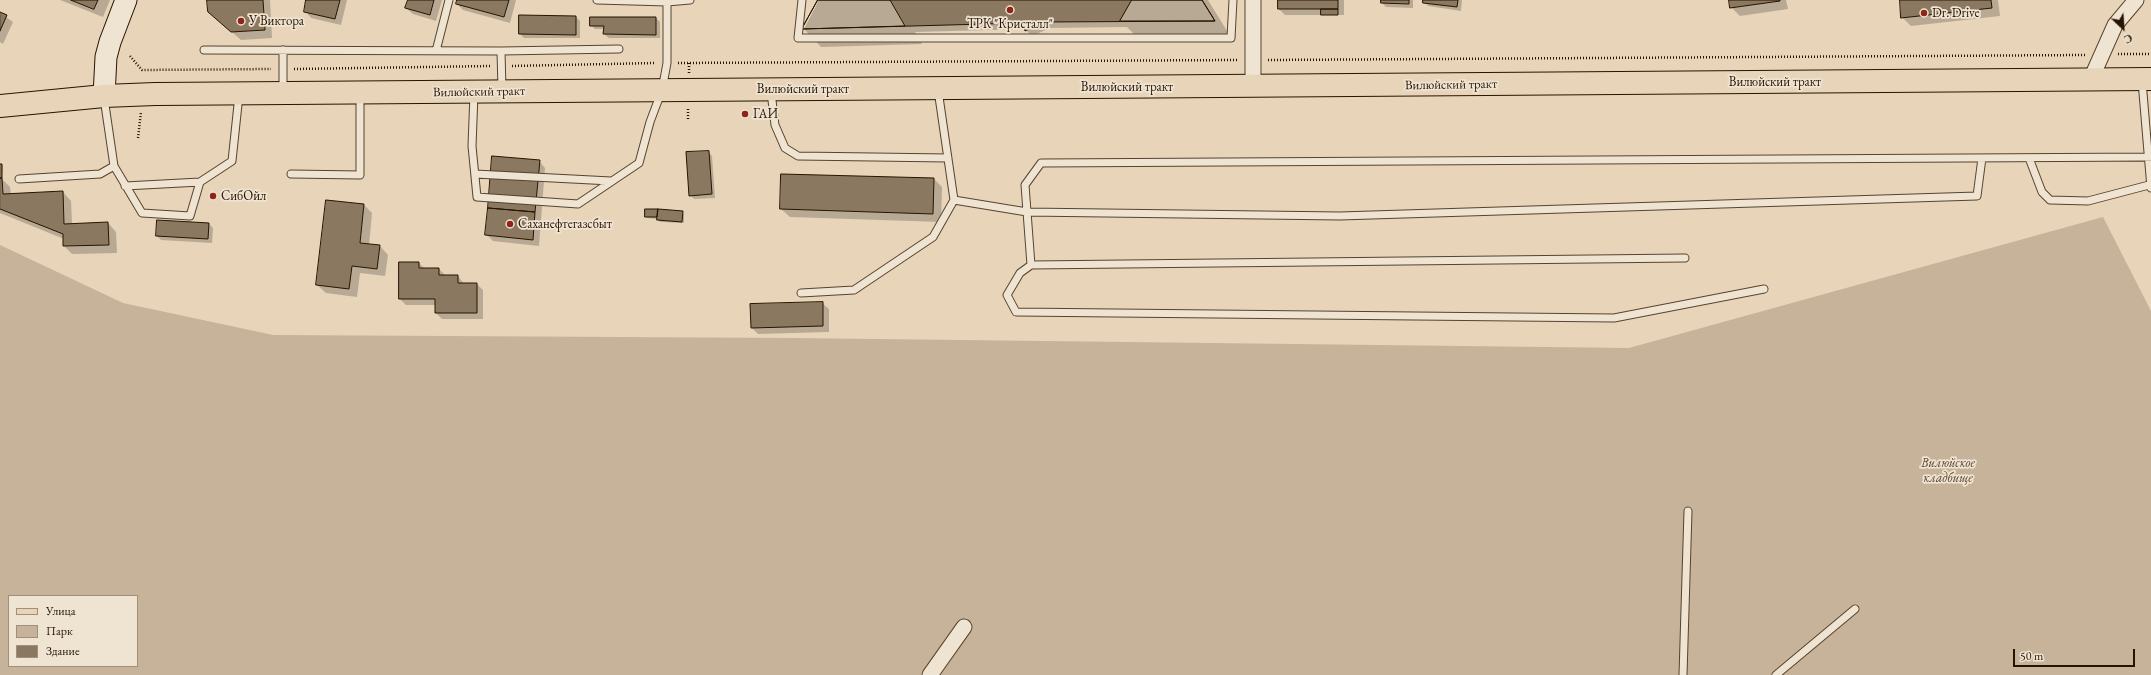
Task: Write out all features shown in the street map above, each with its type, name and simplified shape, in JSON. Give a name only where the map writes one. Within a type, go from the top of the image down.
[{"type":"main road","points":[[104,96],[106,57],[126,0]]},
{"type":"main road","name":"Вилюйский тракт","points":[[0,106],[104,96],[283,93],[1253,87],[2146,79]]},
{"type":"street","points":[[1253,0],[1253,87]]},
{"type":"street","points":[[2091,79],[2115,24],[2136,0]]},
{"type":"street","points":[[930,675],[964,627]]},
{"type":"lane","points":[[436,51],[449,0]]},
{"type":"lane","points":[[597,0],[690,0]]},
{"type":"lane","points":[[802,0],[798,38],[1231,38],[1233,0]]},
{"type":"lane","points":[[474,92],[472,146],[477,197],[578,204],[639,162],[650,122],[662,90],[667,63],[667,1]]},
{"type":"lane","points":[[204,50],[501,52],[619,49]]},
{"type":"lane","points":[[283,50],[283,93]]},
{"type":"lane","points":[[501,52],[502,92]]},
{"type":"lane","points":[[2030,158],[2042,192],[2050,200],[2088,201],[2150,187],[2146,79]]},
{"type":"lane","points":[[801,293],[854,290],[933,237],[954,200],[938,88]]},
{"type":"lane","points":[[771,89],[775,125],[785,148],[798,156],[948,158]]},
{"type":"lane","points":[[291,174],[360,175],[360,93]]},
{"type":"lane","points":[[126,186],[200,182],[232,161],[239,94]]},
{"type":"lane","points":[[104,96],[114,166],[142,213],[190,216],[200,182]]},
{"type":"lane","points":[[1031,265],[1024,185],[1041,163],[2149,157]]},
{"type":"lane","points":[[954,200],[1026,212],[1340,216],[1977,196],[1982,158]]},
{"type":"lane","points":[[19,179],[100,174],[114,166]]},
{"type":"lane","points":[[475,174],[611,182]]},
{"type":"lane","points":[[1685,258],[1031,265],[1020,273],[1007,294],[1016,312],[1614,318],[1764,289]]},
{"type":"lane","points":[[1683,675],[1688,511]]},
{"type":"lane","points":[[1776,675],[1855,609]]},
{"type":"path","points":[[130,56],[142,70],[667,63],[2151,54]]},
{"type":"green space","name":"Вилюйское кладбище","points":[[2103,217],[2151,311],[2151,675],[0,675],[0,245],[123,303],[273,335],[792,338],[1629,348]]},
{"type":"building","points":[[71,0],[98,0],[94,9]]},
{"type":"building","name":"У Виктора","points":[[207,0],[263,0],[265,30],[231,32],[208,12]]},
{"type":"building","points":[[306,0],[340,0],[335,19],[304,12]]},
{"type":"building","points":[[408,0],[434,0],[430,15],[405,8]]},
{"type":"building","points":[[457,0],[509,0],[504,17],[456,4]]},
{"type":"building","name":"ТРК \"Кристалл\"","points":[[818,0],[1202,0],[1215,21],[1044,22],[1025,31],[1022,23],[802,29]]},
{"type":"building","points":[[818,0],[890,0],[905,26],[802,29]]},
{"type":"building","points":[[1132,0],[1202,0],[1215,21],[1120,21]]},
{"type":"building","points":[[1278,0],[1338,0],[1338,9],[1278,9]]},
{"type":"building","points":[[1381,0],[1409,0],[1409,4],[1381,3]]},
{"type":"building","points":[[1423,0],[1458,0],[1457,7],[1423,3]]},
{"type":"building","points":[[1729,0],[1780,0],[1780,1],[1730,8]]},
{"type":"building","name":"Dr. Drive","points":[[1900,0],[1991,0],[1992,8],[1901,18]]},
{"type":"building","points":[[1321,9],[1338,9],[1338,15],[1321,15]]},
{"type":"building","points":[[0,12],[7,15],[0,31]]},
{"type":"building","points":[[519,15],[576,16],[576,35],[519,34]]},
{"type":"building","points":[[590,17],[656,17],[656,35],[603,34],[604,26],[590,26]]},
{"type":"building","points":[[709,151],[712,194],[689,196],[686,152]]},
{"type":"building","points":[[492,156],[540,160],[535,212],[488,208]]},
{"type":"building","points":[[0,164],[2,164],[2,178],[0,178]]},
{"type":"building","points":[[781,174],[934,178],[933,214],[780,209]]},
{"type":"building","points":[[0,178],[2,178],[3,194],[63,191],[64,224],[108,222],[109,245],[63,246],[63,234],[0,209]]},
{"type":"building","points":[[326,200],[364,204],[360,243],[380,245],[377,269],[352,266],[349,289],[316,285]]},
{"type":"building","name":"Саханефтегазсбыт","points":[[488,208],[535,212],[533,240],[485,235]]},
{"type":"building","points":[[645,209],[658,209],[657,217],[645,217]]},
{"type":"building","points":[[658,209],[683,211],[682,222],[657,220]]},
{"type":"building","points":[[157,220],[209,223],[208,239],[156,236]]},
{"type":"building","points":[[399,262],[419,262],[419,268],[439,268],[439,275],[458,275],[458,283],[477,283],[477,313],[435,313],[435,299],[399,299]]},
{"type":"building","points":[[823,302],[823,326],[751,328],[750,304]]},
{"type":"place","name":"ТРК \"Кристалл\"","points":[[1010,10]]},
{"type":"place","name":"Dr. Drive","points":[[1924,13]]},
{"type":"place","name":"У Виктора","points":[[241,21]]},
{"type":"place","name":"ГАИ","points":[[745,114]]},
{"type":"place","name":"СибОйл","points":[[213,196]]},
{"type":"place","name":"Саханефтегазсбыт","points":[[510,224]]}]
